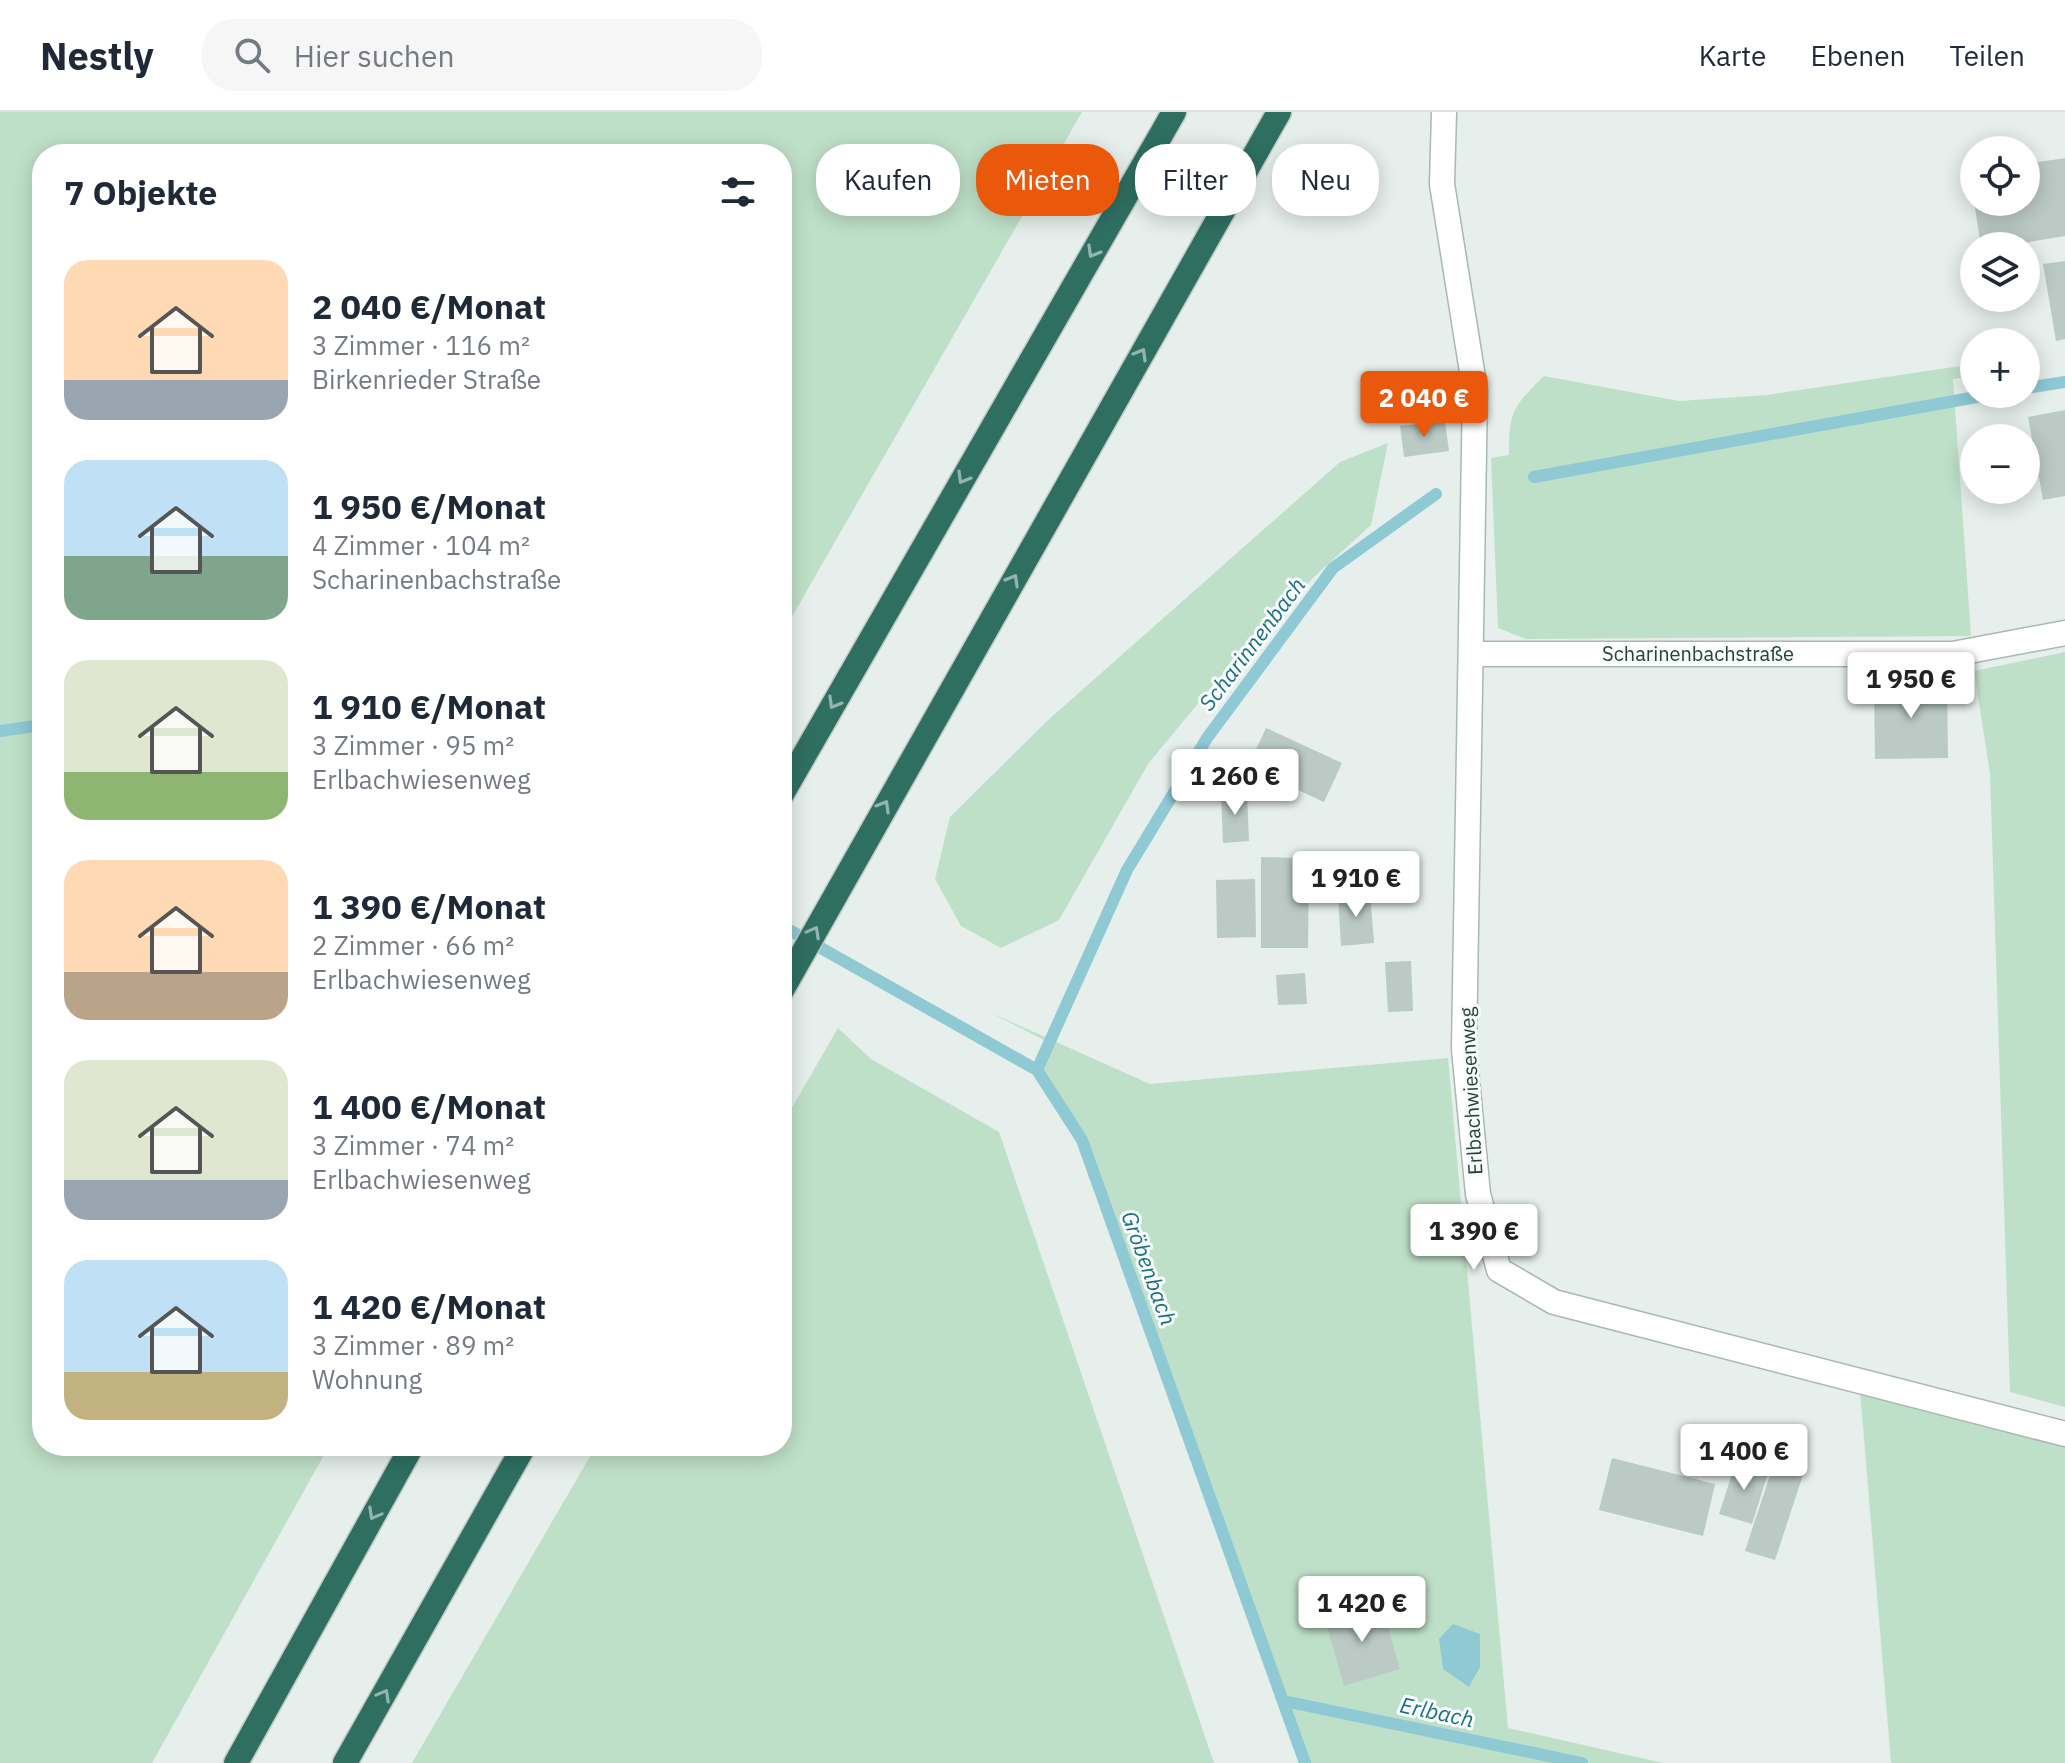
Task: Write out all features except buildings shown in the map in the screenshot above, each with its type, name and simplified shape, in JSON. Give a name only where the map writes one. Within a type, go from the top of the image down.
[{"type":"highway","points":[[792,777],[1174,112]]},
{"type":"highway","points":[[792,972],[1279,112]]},
{"type":"highway","points":[[236,1763],[406,1456]]},
{"type":"highway","points":[[345,1763],[518,1456]]},
{"type":"street","name":"Erlbachwiesenweg","points":[[1444,112],[1442,184],[1475,390],[1473,654],[1464,1049],[1478,1194],[1499,1270],[1554,1302],[2065,1434]]},
{"type":"street","name":"Scharinenbachstraße","points":[[1473,654],[1953,654],[2065,633]]},
{"type":"green space","points":[[0,112],[1082,112],[1064,144],[976,144],[976,216],[1022,216],[792,617],[792,144],[32,144],[32,1456],[323,1456],[152,1763],[0,1763]]},
{"type":"green space","points":[[1960,366],[1960,378],[1953,379],[1971,636],[1526,639],[1498,628],[1491,458],[1509,455],[1510,428],[1515,411],[1525,395],[1544,376],[1679,401],[1767,395]]},
{"type":"green space","points":[[1388,443],[1371,525],[1314,577],[1219,678],[1148,764],[1059,920],[1001,948],[961,926],[935,879],[950,817],[1047,721],[1340,462]]},
{"type":"green space","points":[[2065,652],[2065,1407],[2010,1392],[1990,773],[1974,671]]},
{"type":"green space","points":[[989,1012],[1150,1084],[1448,1058],[1508,1728],[1663,1763],[1305,1763],[1082,1141],[1037,1070],[1050,1043]]},
{"type":"green space","points":[[838,1028],[871,1059],[999,1132],[1214,1763],[412,1763],[590,1456],[792,1456],[792,1108]]},
{"type":"green space","points":[[1860,1390],[2065,1441],[2065,1763],[1891,1763]]},
{"type":"water","points":[[1453,1624],[1480,1634],[1480,1667],[1469,1687],[1443,1669],[1439,1639]]},
{"type":"waterway","name":"Scharinnenbach","points":[[2040,386],[2065,382]]},
{"type":"waterway","name":"Scharinnenbach","points":[[1534,477],[1960,400]]},
{"type":"waterway","name":"Scharinnenbach","points":[[1037,1070],[1127,870],[1207,738],[1333,568],[1436,494]]},
{"type":"waterway","name":"Gröbenbach","points":[[0,731],[32,726]]},
{"type":"waterway","name":"Gröbenbach","points":[[792,932],[1037,1070],[1082,1140],[1305,1763]]},
{"type":"waterway","name":"Erlbach","points":[[1284,1701],[1582,1763]]}]
